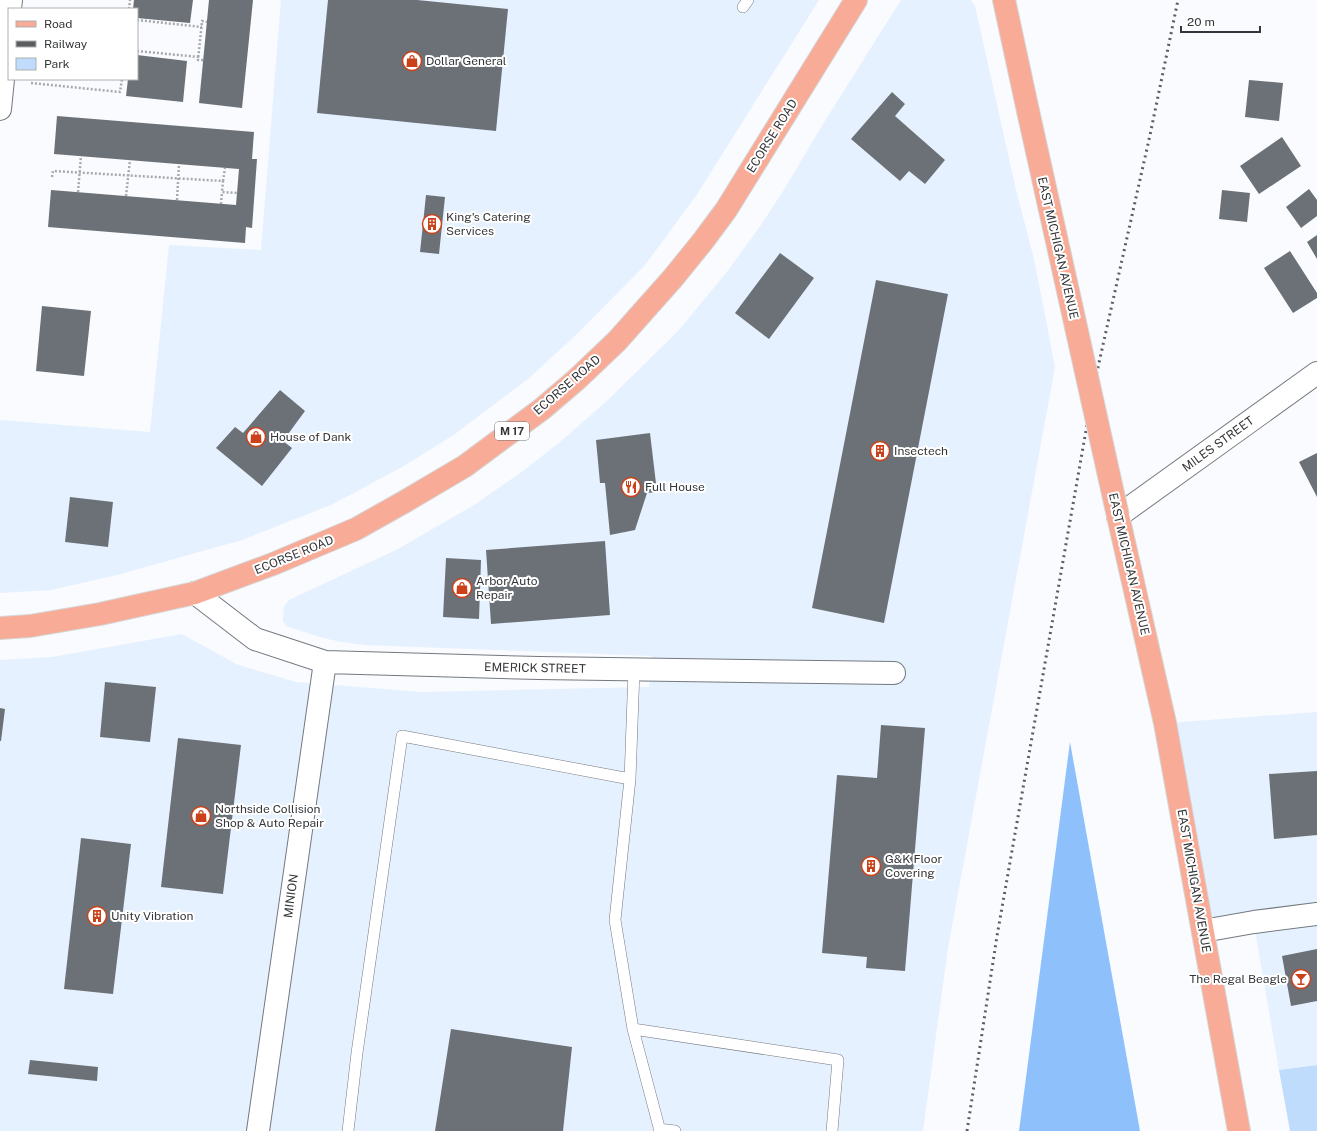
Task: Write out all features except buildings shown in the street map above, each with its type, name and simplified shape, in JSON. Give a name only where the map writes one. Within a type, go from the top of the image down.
[{"type":"main road","name":"ECORSE ROAD","points":[[0,628],[30,626],[100,614],[195,593],[274,564],[356,529],[465,466],[542,409],[576,380],[617,341],[673,278],[726,210],[856,0]]},
{"type":"main road","name":"EAST MICHIGAN AVENUE","points":[[1004,4],[1165,723],[1239,1131]]},
{"type":"street","points":[[0,108],[8,30]]},
{"type":"street","name":"MILES STREET","points":[[1118,516],[1317,372]]},
{"type":"street","name":"EMERICK STREET","points":[[195,593],[255,639],[325,662],[634,670],[894,673]]},
{"type":"street","name":"MINION","points":[[258,1131],[325,662]]},
{"type":"street","points":[[1203,931],[1254,922],[1317,914]]},
{"type":"lane","points":[[634,670],[630,779],[615,920],[633,1029],[660,1130],[675,1131]]},
{"type":"lane","points":[[348,1131],[357,1052],[402,736],[630,779]]},
{"type":"lane","points":[[633,1029],[838,1060],[832,1131]]},
{"type":"path","points":[[138,20],[202,27]]},
{"type":"path","points":[[203,60],[198,60],[202,21],[207,22]]},
{"type":"path","points":[[138,51],[199,57]]},
{"type":"path","points":[[30,82],[120,92],[122,80]]},
{"type":"path","points":[[78,192],[81,156]]},
{"type":"path","points":[[126,196],[130,160]]},
{"type":"path","points":[[177,200],[179,164]]},
{"type":"path","points":[[221,204],[225,168]]},
{"type":"path","points":[[52,177],[53,171],[223,181]]},
{"type":"path","points":[[222,192],[237,193]]},
{"type":"shaded area","points":[[281,0],[819,0],[696,196],[645,265],[578,333],[528,379],[455,434],[404,466],[333,504],[242,540],[117,575],[51,590],[0,593],[0,420],[150,432],[169,245],[261,250]]},
{"type":"shaded area","points":[[901,0],[971,0],[975,6],[1016,190],[1034,259],[1055,367],[948,948],[923,1131],[0,1131],[0,660],[52,657],[182,634],[236,664],[296,682],[422,692],[649,687],[652,656],[365,645],[341,642],[286,626],[283,621],[284,606],[289,600],[398,549],[474,505],[526,469],[608,400],[678,331],[726,273],[761,225],[785,188],[823,124]]},
{"type":"shaded area","points":[[1317,712],[1317,1065],[1279,1070],[1254,924],[1203,931],[1168,723]]},
{"type":"shaded area","points":[[1070,742],[1140,1131],[1019,1131]]},
{"type":"green space","points":[[1317,1065],[1317,1131],[1290,1131],[1279,1070]]},
{"type":"railway","points":[[967,1131],[997,936],[1094,385],[1150,135],[1178,0]]},
{"type":"place","name":"Dollar General","points":[[412,61]]},
{"type":"place","name":"King's Catering Services","points":[[432,224]]},
{"type":"place","name":"House of Dank","points":[[256,437]]},
{"type":"place","name":"Insectech","points":[[880,451]]},
{"type":"place","name":"Full House","points":[[631,487]]},
{"type":"place","name":"Arbor Auto Repair","points":[[462,588]]},
{"type":"place","name":"Northside Collision Shop & Auto Repair","points":[[201,816]]},
{"type":"place","name":"G&K Floor Covering","points":[[871,866]]},
{"type":"place","name":"Unity Vibration","points":[[97,916]]},
{"type":"place","name":"The Regal Beagle","points":[[1301,979]]}]
